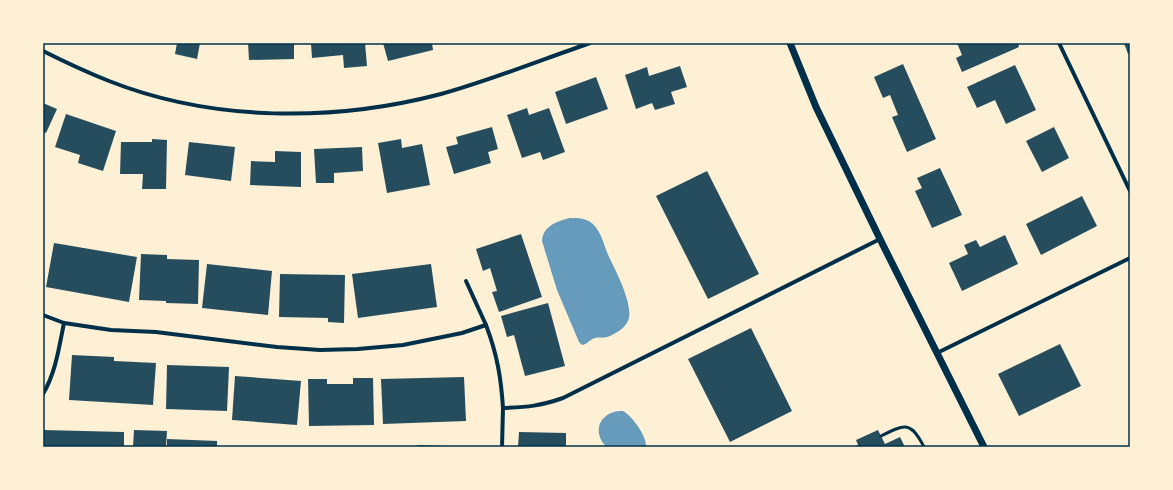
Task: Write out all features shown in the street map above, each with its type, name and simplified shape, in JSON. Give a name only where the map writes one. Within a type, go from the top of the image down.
[{"type":"street","points":[[43,51],[109,81],[158,97],[217,108],[296,114],[346,112],[414,100],[471,84],[590,43]]},
{"type":"street","points":[[790,43],[816,107],[984,447]]},
{"type":"street","points":[[1059,43],[1130,191]]},
{"type":"street","points":[[503,408],[539,406],[563,398],[880,239]]},
{"type":"street","points":[[937,353],[1130,258]]},
{"type":"street","points":[[466,281],[495,347],[501,378],[503,408],[502,447]]},
{"type":"street","points":[[43,315],[64,323],[111,330],[156,332],[277,347],[320,350],[358,349],[403,345],[456,334],[486,325]]},
{"type":"street","points":[[43,394],[54,371],[64,323]]},
{"type":"lane","points":[[881,436],[899,428],[907,427],[913,429],[924,447]]},
{"type":"water","points":[[570,218],[585,219],[593,224],[599,231],[626,295],[629,311],[628,321],[621,330],[607,337],[593,339],[582,345],[579,342],[557,290],[542,241],[548,228],[560,221]]},
{"type":"water","points":[[623,411],[631,417],[642,432],[646,442],[646,447],[607,447],[601,440],[599,428],[602,420],[611,413]]},
{"type":"building","points":[[177,43],[200,43],[197,59],[175,54]]},
{"type":"building","points":[[248,43],[294,43],[294,59],[249,60]]},
{"type":"building","points":[[311,43],[365,43],[367,66],[344,68],[343,55],[312,58]]},
{"type":"building","points":[[383,43],[432,43],[433,50],[388,61]]},
{"type":"building","points":[[957,43],[1018,43],[1019,47],[962,72],[956,58],[962,55]]},
{"type":"building","points":[[1124,43],[1130,43],[1130,53],[1128,54]]},
{"type":"building","points":[[903,64],[936,139],[907,152],[892,117],[898,115],[890,95],[883,98],[874,77]]},
{"type":"building","points":[[1015,65],[1036,110],[1006,124],[995,100],[977,108],[967,87]]},
{"type":"building","points":[[680,66],[687,87],[671,92],[675,104],[655,110],[652,103],[636,109],[625,75],[647,67],[649,76]]},
{"type":"building","points":[[596,77],[608,109],[566,124],[555,92]]},
{"type":"building","points":[[43,103],[57,109],[46,133],[43,132]]},
{"type":"building","points":[[527,108],[529,115],[549,108],[565,152],[543,160],[540,152],[522,158],[507,115]]},
{"type":"building","points":[[66,114],[116,131],[103,171],[78,163],[80,155],[55,147]]},
{"type":"building","points":[[492,127],[498,149],[488,152],[491,163],[454,174],[446,147],[458,144],[456,137]]},
{"type":"building","points":[[1054,127],[1069,158],[1042,172],[1026,141]]},
{"type":"building","points":[[152,139],[167,140],[166,189],[142,189],[143,174],[120,174],[121,142],[152,142]]},
{"type":"building","points":[[401,139],[402,148],[422,144],[430,185],[387,193],[378,143]]},
{"type":"building","points":[[189,142],[235,147],[231,181],[185,175]]},
{"type":"building","points":[[362,147],[363,171],[334,173],[334,183],[316,183],[314,149]]},
{"type":"building","points":[[275,151],[301,152],[301,187],[250,185],[251,161],[275,162]]},
{"type":"building","points":[[940,168],[962,215],[932,228],[915,191],[922,188],[917,178]]},
{"type":"building","points":[[707,171],[759,274],[708,299],[656,196]]},
{"type":"building","points":[[1082,196],[1097,226],[1041,255],[1026,224]]},
{"type":"building","points":[[521,234],[542,297],[499,312],[492,292],[497,291],[490,268],[483,271],[476,249]]},
{"type":"building","points":[[1005,235],[1018,264],[962,291],[949,263],[968,254],[964,245],[976,240],[980,247]]},
{"type":"building","points":[[54,243],[137,257],[129,302],[46,287]]},
{"type":"building","points":[[141,254],[167,255],[167,259],[199,260],[198,304],[139,300]]},
{"type":"building","points":[[207,264],[272,271],[268,315],[202,308]]},
{"type":"building","points":[[431,264],[437,307],[358,318],[352,274]]},
{"type":"building","points":[[280,274],[345,275],[344,323],[328,322],[328,318],[279,317]]},
{"type":"building","points":[[548,303],[565,366],[525,376],[514,335],[507,337],[501,316]]},
{"type":"building","points":[[751,328],[792,411],[730,442],[688,359]]},
{"type":"building","points":[[1060,344],[1081,386],[1019,416],[998,374]]},
{"type":"building","points":[[72,355],[114,357],[114,361],[156,363],[153,405],[69,400]]},
{"type":"building","points":[[167,365],[229,367],[227,411],[166,409]]},
{"type":"building","points":[[235,376],[301,381],[297,425],[232,420]]},
{"type":"building","points":[[464,377],[466,421],[383,424],[381,379]]},
{"type":"building","points":[[353,378],[373,378],[374,425],[309,426],[308,379],[327,379],[327,384],[353,384]]},
{"type":"building","points":[[43,430],[124,432],[124,447],[43,447]]},
{"type":"building","points":[[134,430],[167,431],[166,447],[133,447]]},
{"type":"building","points":[[878,430],[885,444],[900,437],[905,447],[859,447],[856,440]]},
{"type":"building","points":[[519,432],[566,433],[566,447],[518,447]]},
{"type":"building","points":[[167,439],[217,441],[217,447],[167,447]]},
{"type":"building","points":[[417,445],[447,446],[447,447],[417,447]]}]
